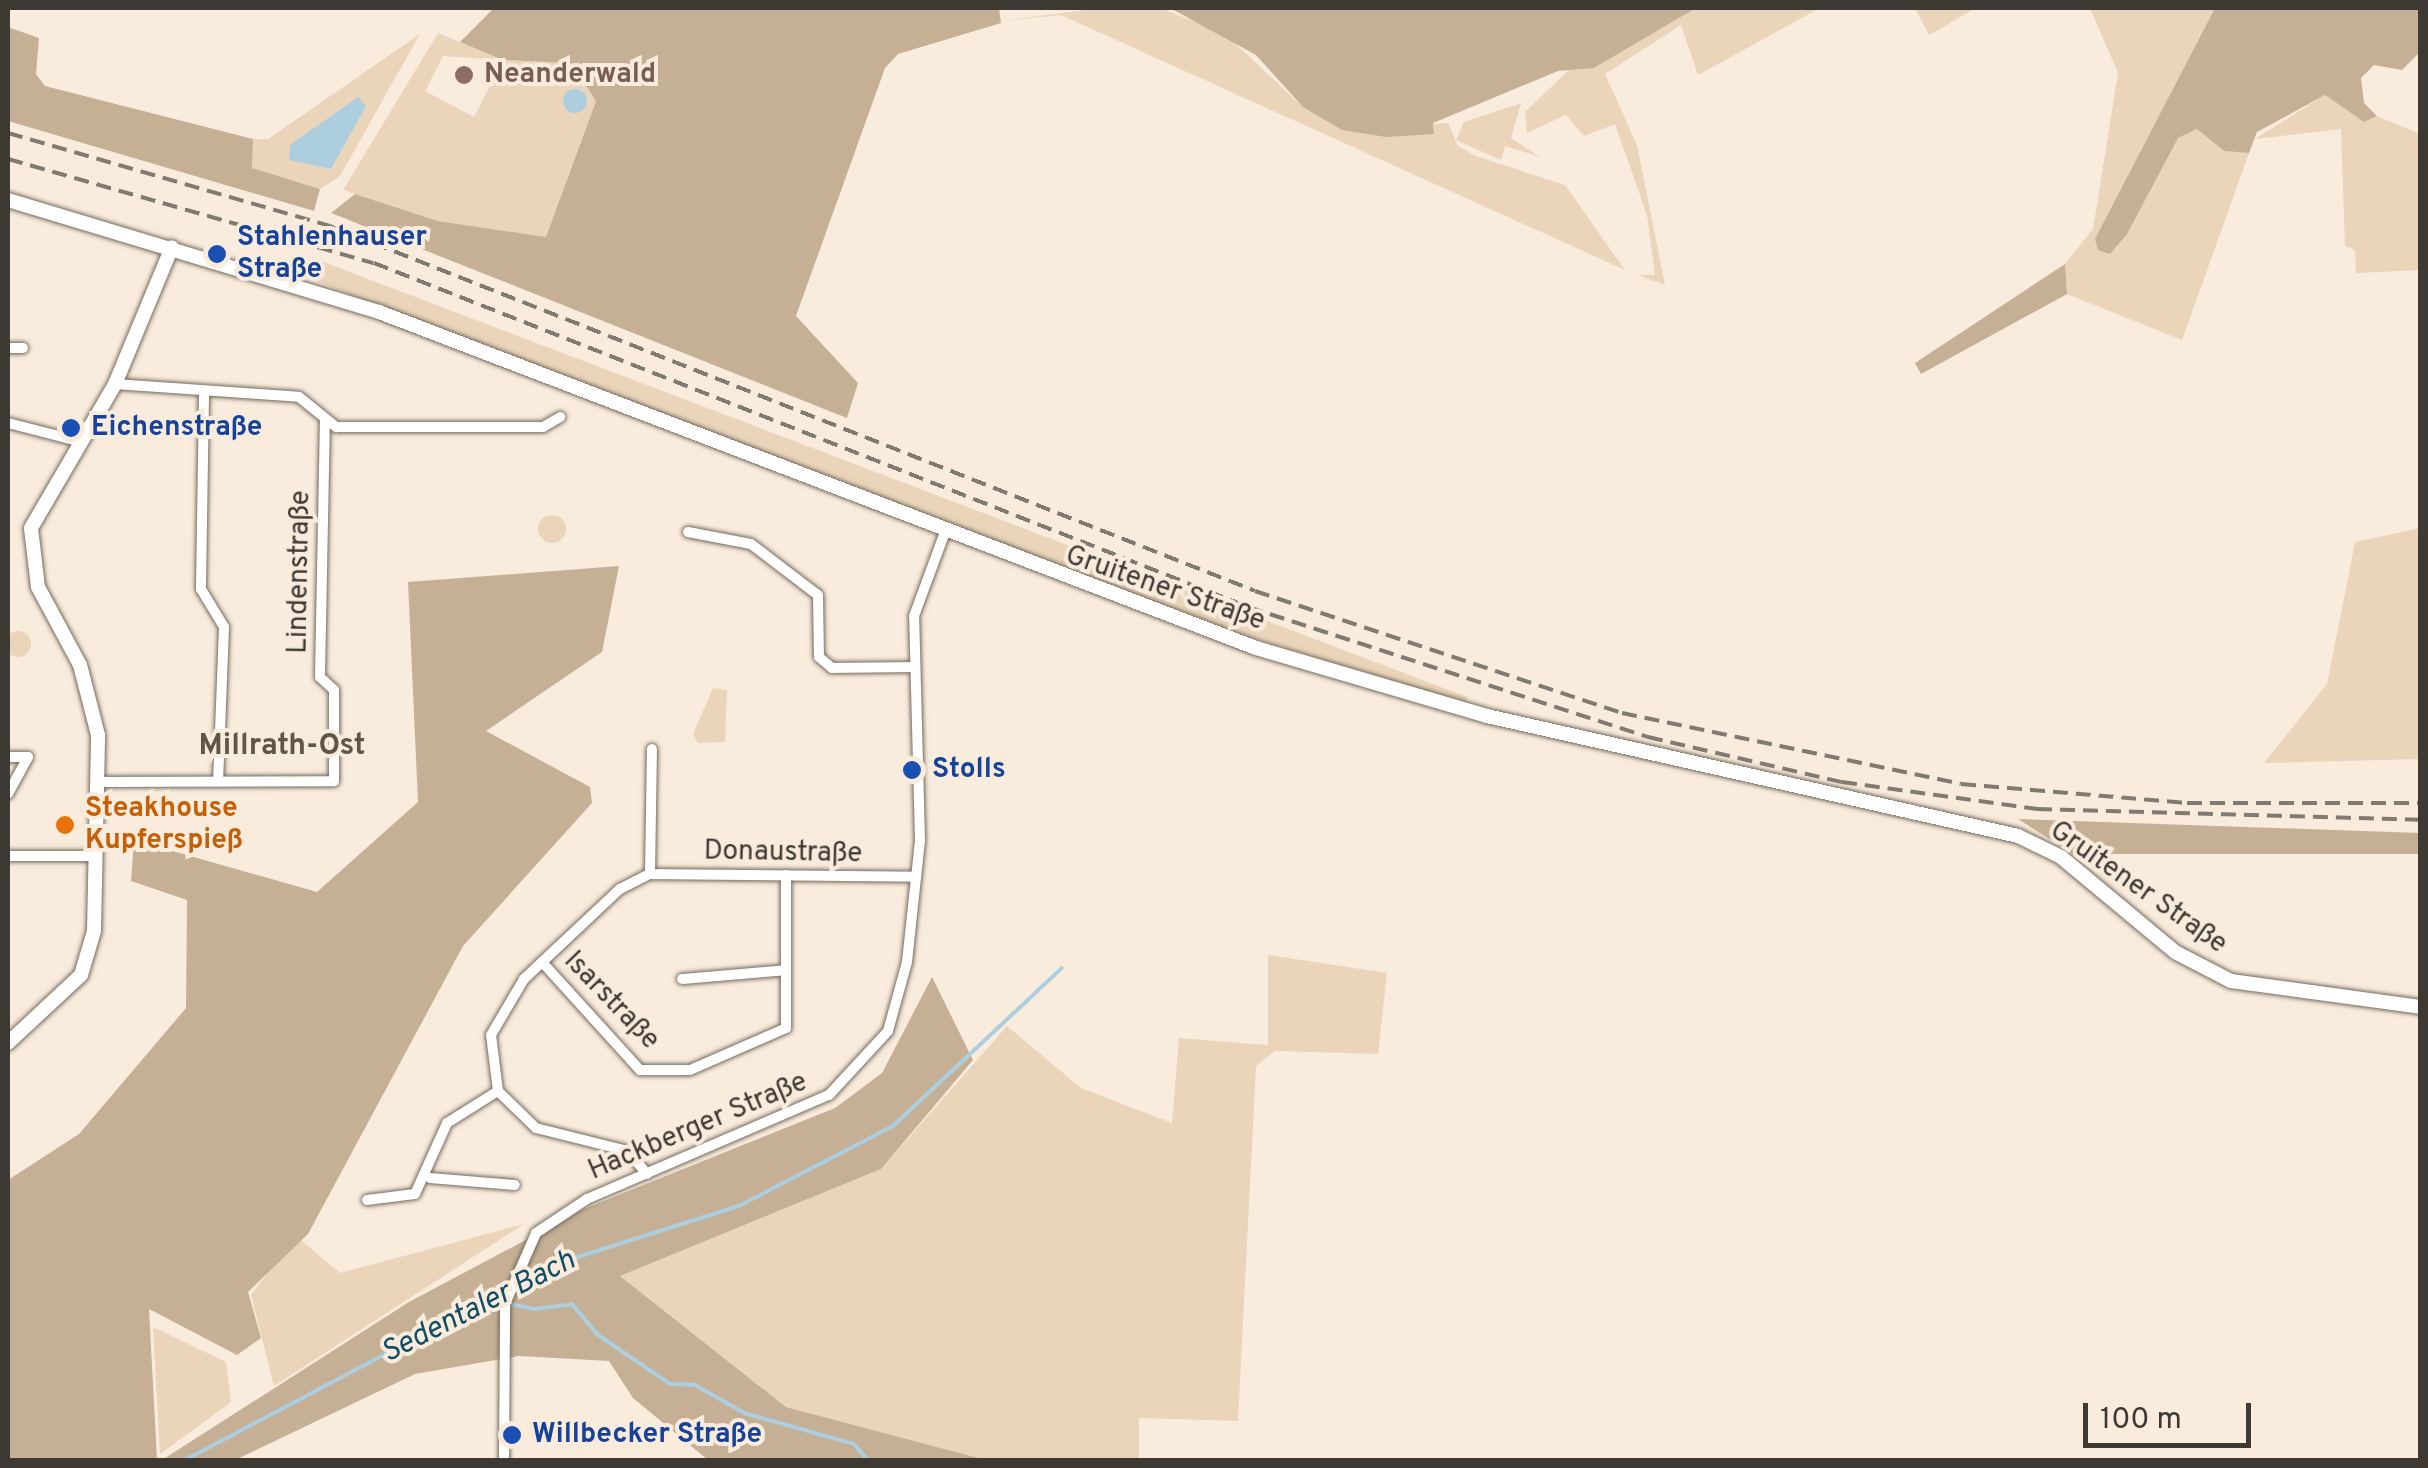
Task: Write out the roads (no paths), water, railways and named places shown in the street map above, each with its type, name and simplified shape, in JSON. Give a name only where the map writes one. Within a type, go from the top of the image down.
[{"type":"main road","name":"Gruitener Straße","points":[[8,200],[378,312],[944,535],[1256,648],[1487,716],[1996,829],[2061,857],[2189,961],[2301,994],[2420,1007]]},
{"type":"main road","points":[[8,1043],[81,975],[94,931],[96,782],[92,704],[31,552],[40,505],[115,384],[172,247]]},
{"type":"street","points":[[8,348],[23,348]]},
{"type":"street","points":[[115,384],[204,394],[299,396],[325,421],[504,428],[560,417]]},
{"type":"street","points":[[204,394],[201,588],[224,627],[218,780]]},
{"type":"street","name":"Lindenstraße","points":[[96,782],[334,781],[334,690],[320,677],[325,421]]},
{"type":"street","points":[[8,423],[78,442]]},
{"type":"street","points":[[688,532],[751,544],[818,595],[819,656],[832,668],[913,667]]},
{"type":"street","name":"Hackberger Straße","points":[[504,1460],[505,1304],[528,1243],[559,1213],[788,1118],[872,1055],[904,976],[922,794],[913,667],[914,616],[944,535]]},
{"type":"street","points":[[647,1174],[628,1151],[536,1128],[498,1092],[492,1036],[504,1005],[542,962],[620,889],[650,874],[652,749]]},
{"type":"street","points":[[8,757],[28,757],[8,794]]},
{"type":"street","points":[[8,856],[96,856]]},
{"type":"street","name":"Donaustraße","points":[[650,874],[916,877]]},
{"type":"street","name":"Isarstraße","points":[[542,962],[640,1070],[664,1073],[786,1028],[786,875]]},
{"type":"street","points":[[682,979],[786,970]]},
{"type":"street","points":[[366,1200],[397,1201],[430,1178],[448,1123],[498,1092]]},
{"type":"street","points":[[430,1178],[515,1185]]},
{"type":"water","points":[[575,89],[584,92],[584,110],[575,113],[566,110],[563,101],[566,92]]},
{"type":"water","points":[[358,97],[366,106],[331,169],[289,160],[290,145]]},
{"type":"waterway","name":"Sedentaler Bach","points":[[517,1285],[537,1286],[562,1262],[739,1206],[893,1126],[1062,968]]},
{"type":"waterway","name":"Sedentaler Bach","points":[[185,1460],[508,1289]]},
{"type":"waterway","points":[[488,1299],[534,1309],[572,1304],[598,1335],[670,1384],[695,1385],[744,1413],[854,1444],[868,1460]]},
{"type":"railway","points":[[8,133],[330,226],[1255,591],[1622,713],[1961,784],[2187,803],[2420,803]]},
{"type":"railway","points":[[8,159],[374,263],[1248,607],[1648,737],[1842,782],[2037,809],[2420,820]]},
{"type":"place","name":"Neanderwald","points":[[464,75]]},
{"type":"place","name":"Stahlenhauser Straße","points":[[217,254]]},
{"type":"place","name":"Eichenstraße","points":[[71,428]]},
{"type":"place","name":"Stolls","points":[[912,770]]},
{"type":"place","name":"Steakhouse Kupferspieß","points":[[65,825]]},
{"type":"place","name":"Willbecker Straße","points":[[512,1435]]},
{"type":"district","name":"Millrath-Ost","points":[[282,747]]}]
